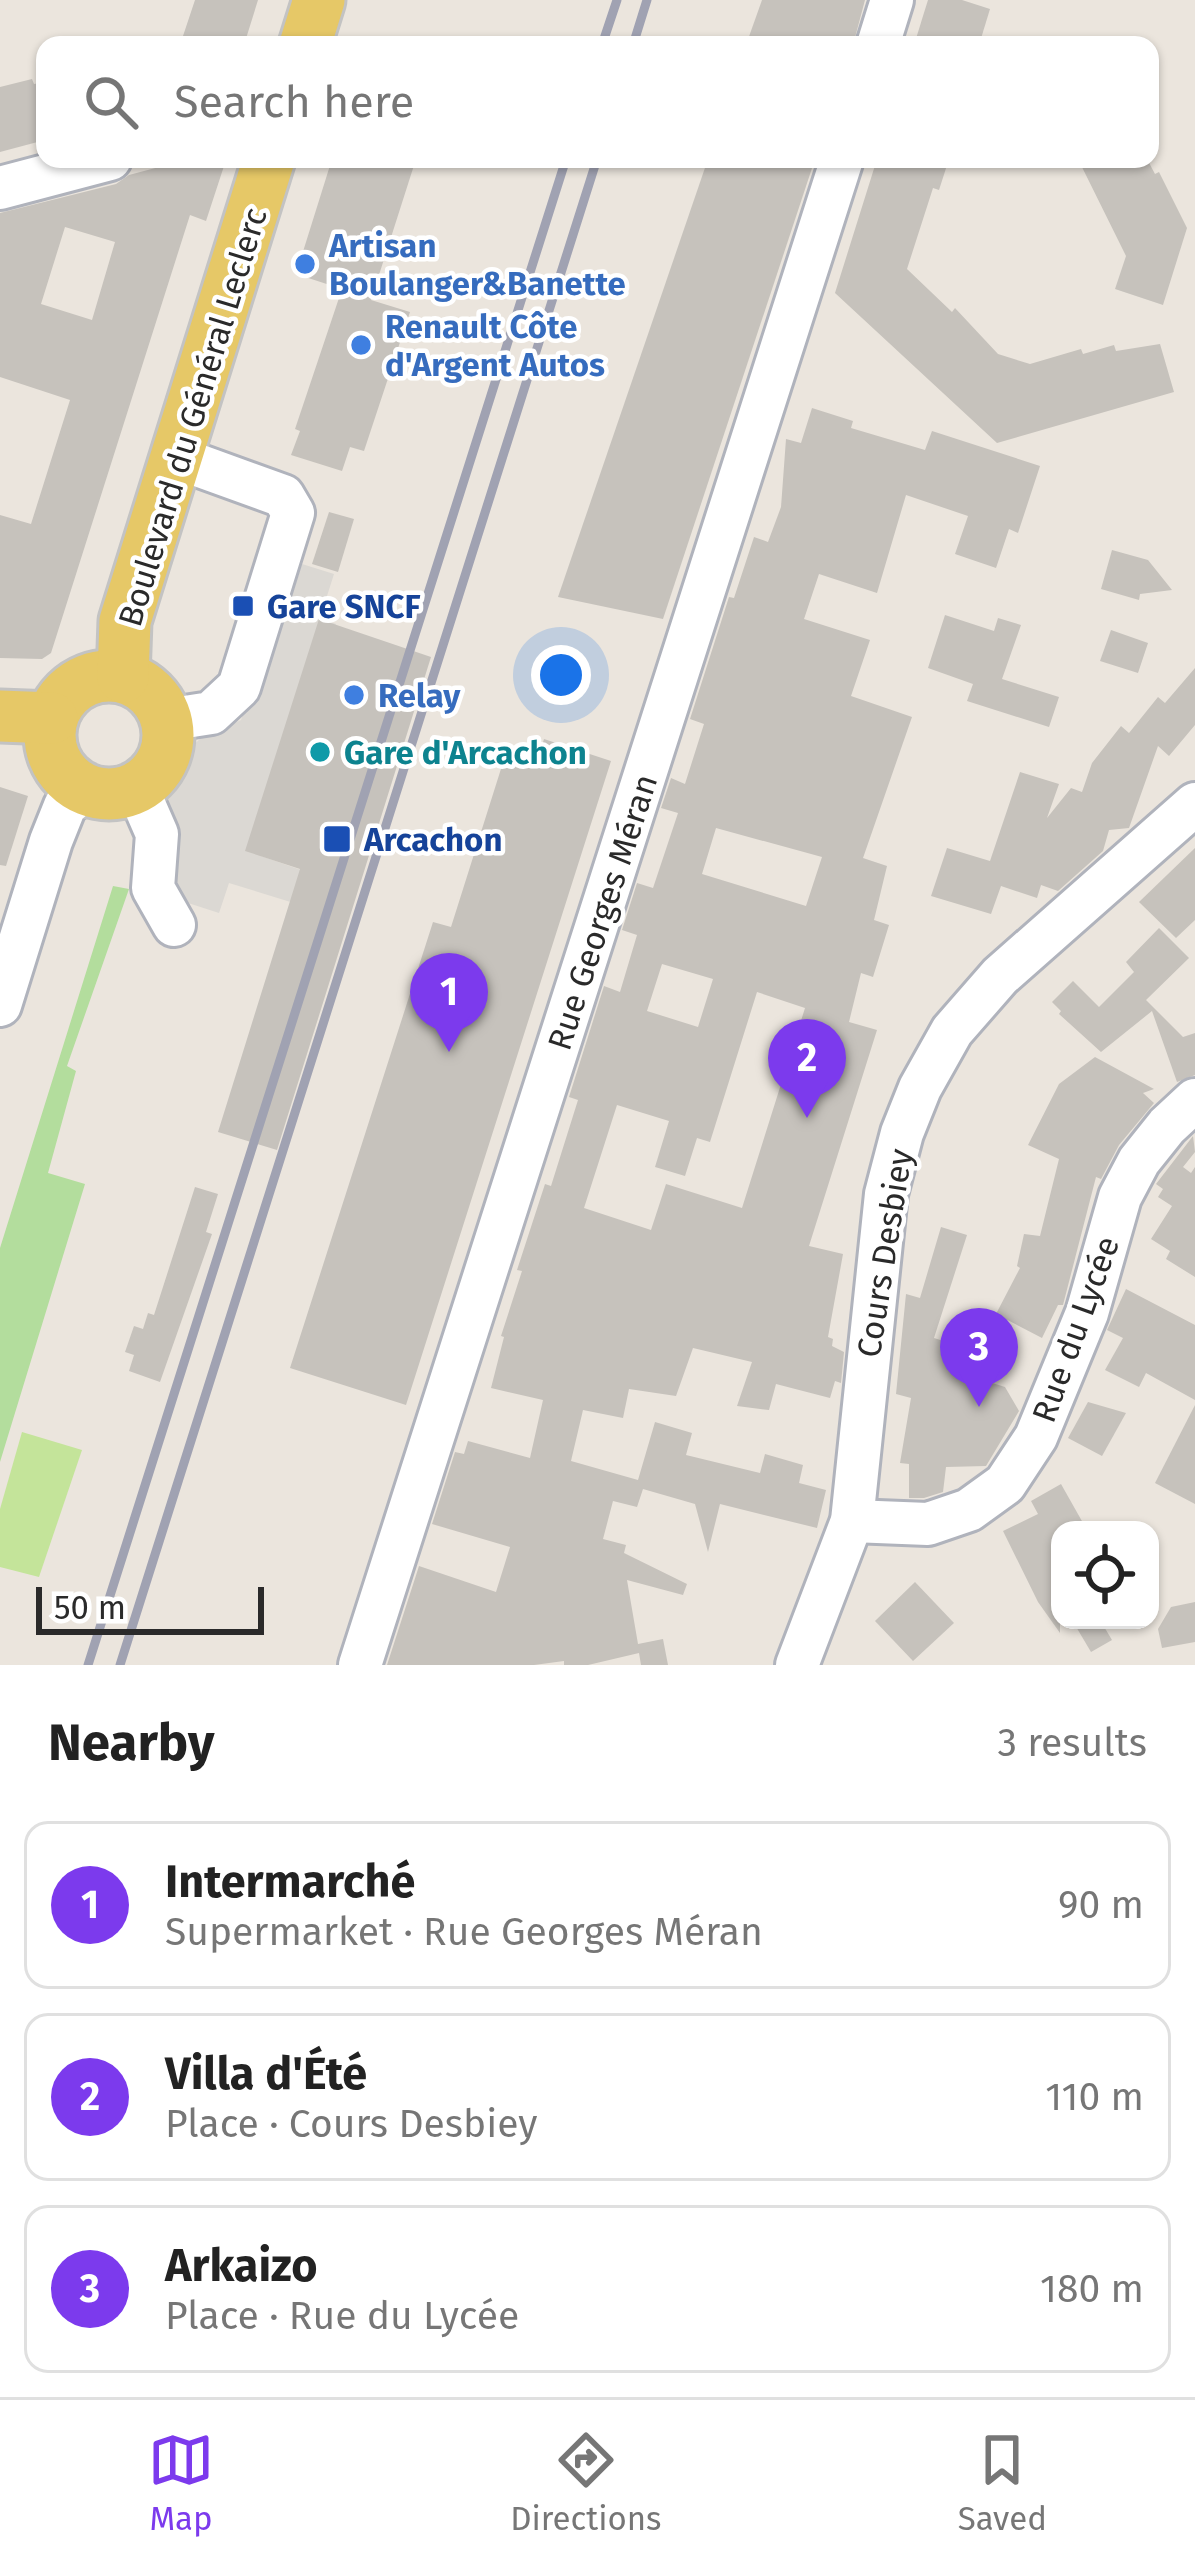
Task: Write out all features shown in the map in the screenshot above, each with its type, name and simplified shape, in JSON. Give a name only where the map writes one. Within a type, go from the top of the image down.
[{"type":"main road","points":[[308,36],[319,0]]},
{"type":"main road","name":"Boulevard du Général Leclerc","points":[[123,677],[125,621],[266,168]]},
{"type":"main road","points":[[123,677],[152,693],[166,720],[168,746],[162,763],[137,788],[102,794],[85,789],[59,767],[52,751],[52,718],[60,701],[88,679],[123,677]]},
{"type":"main road","points":[[0,716],[52,718]]},
{"type":"street","points":[[881,36],[892,0]]},
{"type":"street","points":[[0,188],[76,168]]},
{"type":"street","name":"Rue Georges Méran","points":[[360,1665],[839,168]]},
{"type":"street","points":[[166,720],[211,713],[239,687],[293,513],[283,496],[178,458]]},
{"type":"street","points":[[137,788],[157,834],[153,888],[174,926]]},
{"type":"street","points":[[0,1005],[58,823],[65,806],[85,789]]},
{"type":"street","name":"Cours Desbiey","points":[[797,1665],[852,1521],[886,1194],[920,1088],[952,1031],[1000,976],[1195,803]]},
{"type":"street","name":"Rue du Lycée","points":[[852,1521],[928,1524],[969,1510],[1005,1484],[1036,1437],[1088,1313],[1120,1197],[1139,1161],[1195,1100]]},
{"type":"green space","points":[[113,886],[129,889],[67,1066],[76,1071],[48,1173],[85,1184],[0,1462],[0,1248]]},
{"type":"green space","points":[[22,1432],[82,1450],[39,1577],[0,1567],[0,1509]]},
{"type":"shaded area","points":[[302,564],[334,574],[320,618],[336,624],[261,856],[307,872],[297,904],[229,883],[219,913],[185,902],[175,888],[166,795],[189,749],[241,720],[254,681],[264,683]]},
{"type":"building","points":[[195,0],[258,0],[247,36],[183,36]]},
{"type":"building","points":[[762,0],[865,0],[855,36],[749,36]]},
{"type":"building","points":[[928,0],[962,0],[990,9],[982,36],[917,36]]},
{"type":"building","points":[[32,79],[36,84],[36,142],[0,152],[0,87]]},
{"type":"building","points":[[155,168],[223,168],[206,221],[190,215],[51,653],[42,659],[0,658],[0,515],[31,524],[70,400],[0,377],[0,213],[116,184]],"holes":[[[65,227],[115,242],[92,320],[41,304]]]},
{"type":"building","points":[[329,168],[413,168],[371,300],[410,312],[364,451],[350,447],[342,471],[291,455],[300,431],[295,429],[342,289],[296,274]]},
{"type":"building","points":[[705,168],[812,168],[663,619],[558,597]]},
{"type":"building","points":[[874,168],[946,168],[939,190],[933,188],[907,269],[952,312],[955,308],[998,354],[1030,364],[1081,349],[1083,354],[1114,345],[1116,351],[1160,344],[1174,392],[997,443],[835,293]]},
{"type":"building","points":[[1082,168],[1152,168],[1155,174],[1159,172],[1187,228],[1163,305],[1115,289],[1126,256]]},
{"type":"building","points":[[812,408],[853,421],[851,428],[925,450],[932,431],[1040,466],[1018,533],[1009,529],[996,568],[955,554],[968,516],[906,495],[877,593],[819,574],[804,619],[870,640],[851,696],[912,717],[863,858],[887,866],[874,920],[889,925],[873,977],[861,973],[849,1022],[877,1030],[809,1246],[843,1254],[828,1337],[833,1339],[832,1346],[844,1352],[841,1383],[835,1381],[830,1398],[776,1384],[769,1410],[737,1406],[752,1362],[693,1348],[676,1396],[629,1389],[623,1418],[583,1410],[571,1461],[638,1480],[655,1422],[692,1433],[686,1455],[760,1473],[765,1454],[803,1465],[799,1483],[826,1490],[817,1528],[720,1504],[708,1552],[695,1504],[643,1489],[637,1507],[613,1501],[603,1539],[626,1545],[624,1553],[687,1584],[683,1595],[627,1580],[638,1644],[663,1639],[668,1665],[641,1665],[639,1653],[588,1665],[564,1665],[564,1661],[387,1665],[419,1566],[496,1592],[510,1547],[432,1524],[455,1452],[464,1454],[468,1441],[530,1458],[543,1400],[491,1388],[501,1336],[522,1271],[517,1270],[545,1184],[551,1186],[578,1100],[569,1097],[604,986],[620,992],[637,935],[622,930],[637,883],[653,888],[678,813],[661,808],[671,778],[685,784],[704,724],[690,719],[729,597],[734,598],[754,537],[768,542],[781,507],[786,439],[801,443]],"holes":[[[716,828],[822,857],[806,906],[702,874]],[[662,964],[713,979],[698,1027],[647,1011]],[[757,992],[805,1008],[742,1208],[666,1184],[651,1230],[584,1208],[617,1105],[669,1121],[655,1167],[685,1176],[697,1138],[710,1142]]]},
{"type":"building","points":[[329,512],[354,519],[338,572],[312,564]]},
{"type":"building","points":[[1112,550],[1148,560],[1172,590],[1140,594],[1139,600],[1101,589]]},
{"type":"building","points":[[945,615],[994,631],[998,618],[1021,625],[1002,679],[1059,697],[1049,727],[967,701],[973,684],[928,668]]},
{"type":"building","points":[[319,619],[431,657],[277,1150],[218,1132],[300,869],[245,851]]},
{"type":"building","points":[[1111,630],[1148,643],[1138,673],[1100,661]]},
{"type":"building","points":[[1195,668],[1195,725],[1169,756],[1158,746],[1129,828],[1109,830],[1103,851],[1058,891],[1041,885],[1037,898],[1001,886],[991,914],[931,896],[947,848],[990,861],[1020,772],[1059,784],[1047,818],[1071,788],[1082,792],[1092,763],[1121,726],[1129,733],[1158,697],[1165,703]]},
{"type":"building","points":[[544,739],[611,761],[406,1405],[290,1368],[433,922],[451,927],[506,753],[537,762]]},
{"type":"building","points":[[0,787],[28,796],[6,866],[0,865]]},
{"type":"building","points":[[1195,848],[1195,920],[1176,938],[1139,902]]},
{"type":"building","points":[[1159,928],[1189,958],[1146,1000],[1183,1037],[1195,1033],[1195,1075],[1177,1082],[1152,1011],[1101,1052],[1052,1002],[1073,981],[1099,1007],[1134,972],[1126,962]]},
{"type":"building","points":[[1095,1057],[1154,1089],[1143,1093],[1154,1103],[1119,1145],[1101,1179],[1096,1177],[1063,1305],[1058,1305],[1042,1338],[996,1314],[1020,1268],[1024,1234],[1040,1236],[1059,1159],[1028,1145],[1059,1084]]},
{"type":"building","points":[[1193,1136],[1195,1152],[1183,1167],[1191,1173],[1195,1167],[1195,1277],[1166,1259],[1170,1251],[1151,1239],[1172,1206],[1158,1197],[1163,1189],[1156,1184]]},
{"type":"building","points":[[195,1187],[218,1194],[206,1232],[212,1234],[160,1382],[129,1371],[134,1355],[125,1352],[134,1326],[143,1329],[148,1313],[154,1315]]},
{"type":"building","points":[[941,1227],[967,1235],[934,1338],[975,1351],[967,1375],[1005,1387],[1019,1411],[986,1466],[946,1467],[943,1492],[909,1498],[909,1464],[900,1463],[911,1398],[896,1394],[906,1294],[920,1298]]},
{"type":"building","points":[[1126,1289],[1195,1325],[1195,1400],[1146,1373],[1139,1387],[1105,1370],[1123,1338],[1107,1330]]},
{"type":"building","points":[[1088,1402],[1126,1413],[1102,1456],[1068,1438]]},
{"type":"building","points":[[1195,1405],[1195,1504],[1155,1483]]},
{"type":"building","points":[[1061,1484],[1082,1521],[1051,1521],[1051,1620],[1003,1531],[1038,1514],[1031,1501]]},
{"type":"building","points":[[915,1582],[954,1623],[913,1661],[875,1621]]},
{"type":"building","points":[[1195,1602],[1195,1642],[1162,1648],[1158,1629],[1171,1607]]},
{"type":"building","points":[[1077,1629],[1105,1629],[1112,1640],[1091,1652]]},
{"type":"railway","points":[[605,36],[617,0]]},
{"type":"railway","points":[[636,36],[647,0]]},
{"type":"railway","points":[[88,1665],[563,168]]},
{"type":"railway","points":[[120,1665],[594,168]]},
{"type":"place","name":"Artisan Boulanger&Banette","points":[[305,264]]},
{"type":"place","name":"Renault Côte d'Argent Autos","points":[[361,345]]},
{"type":"place","name":"Gare SNCF","points":[[243,606]]},
{"type":"place","name":"Relay","points":[[354,695]]},
{"type":"place","name":"Gare d'Arcachon","points":[[320,752]]},
{"type":"place","name":"Arcachon","points":[[337,839]]},
{"type":"place","name":"Intermarché","points":[[449,1052]]},
{"type":"place","name":"Villa d'Été","points":[[807,1118]]},
{"type":"place","name":"Arkaizo","points":[[979,1407]]}]
